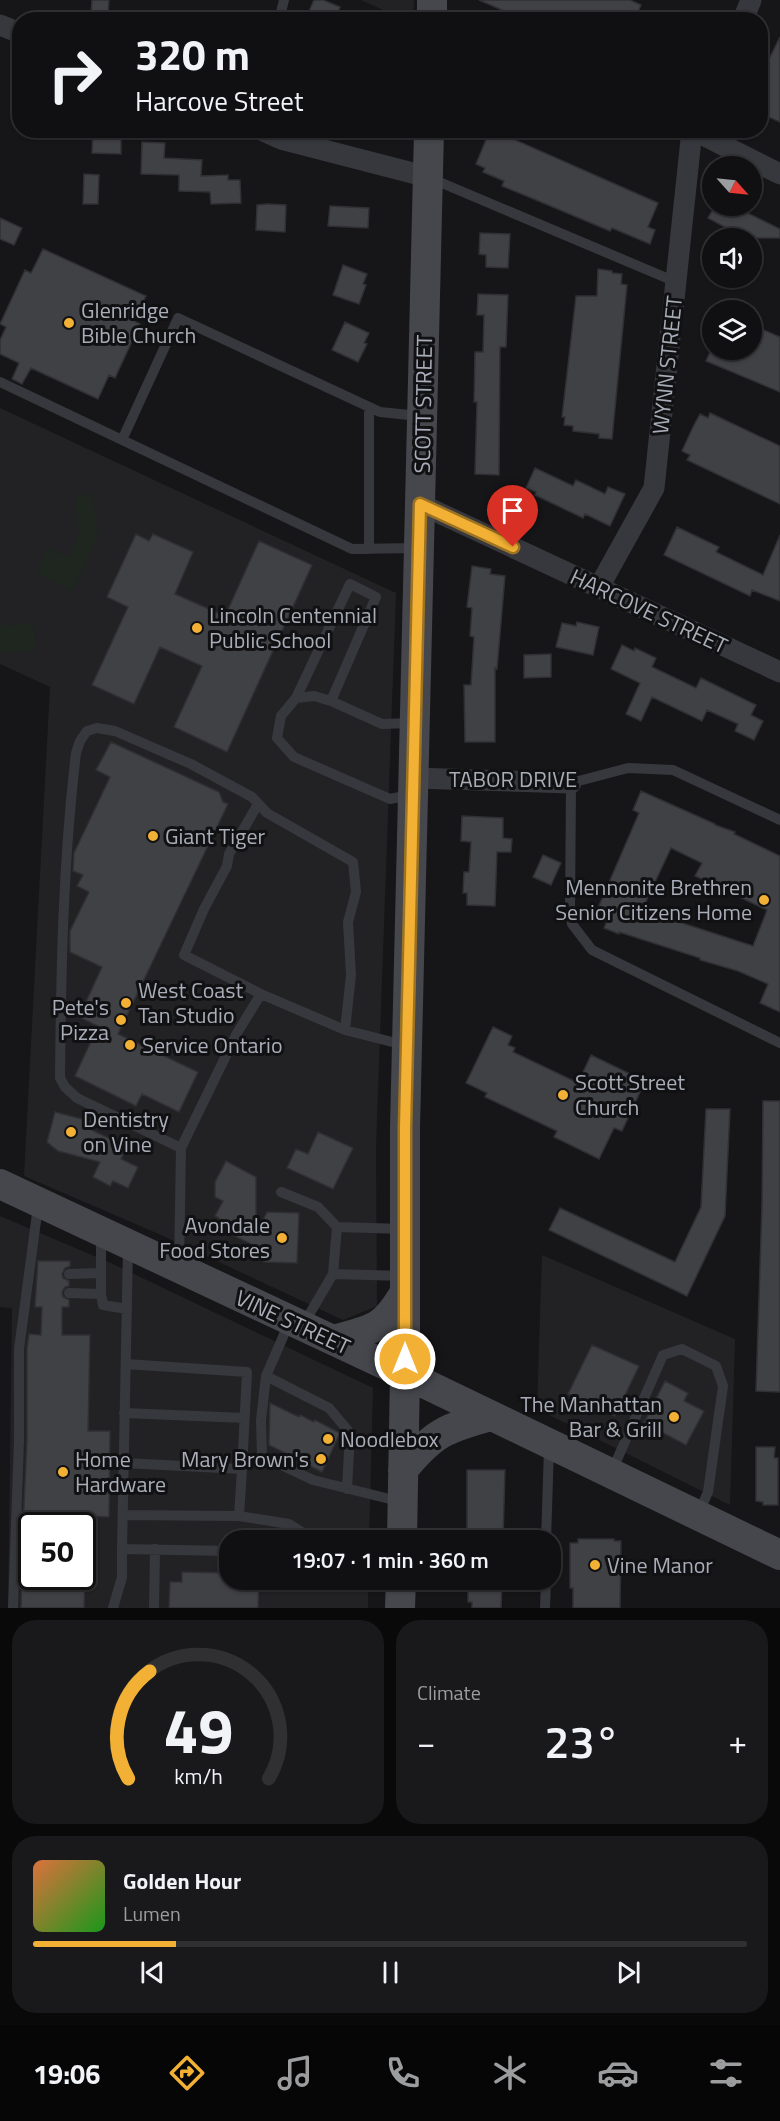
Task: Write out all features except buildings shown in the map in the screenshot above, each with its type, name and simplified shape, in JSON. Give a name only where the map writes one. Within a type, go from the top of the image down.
[{"type":"main road","name":"SCOTT STREET","points":[[402,1530],[407,1046],[429,138]]},
{"type":"main road","name":"VINE STREET","points":[[0,1184],[405,1374],[780,1555]]},
{"type":"main road","points":[[333,1340],[379,1326],[394,1310],[405,1284]]},
{"type":"main road","points":[[403,1470],[423,1446],[437,1435],[453,1426],[491,1416]]},
{"type":"main road","points":[[400,1608],[401,1590]]},
{"type":"street","points":[[279,138],[428,177]]},
{"type":"street","name":"WYNN STREET","points":[[599,587],[654,488],[692,138]]},
{"type":"street","points":[[709,138],[780,174]]},
{"type":"street","name":"HARCOVE STREET","points":[[420,504],[780,672]]},
{"type":"street","name":"TABOR DRIVE","points":[[413,786],[571,783]]},
{"type":"lane","points":[[428,177],[676,282]]},
{"type":"lane","points":[[122,440],[178,318],[380,412],[422,416]]},
{"type":"lane","points":[[0,382],[352,549],[419,548]]},
{"type":"lane","points":[[369,407],[369,549]]},
{"type":"lane","points":[[331,701],[376,597],[350,584],[296,698],[281,716],[277,738],[294,758],[390,799],[413,786]]},
{"type":"lane","points":[[296,698],[314,696],[331,701],[382,724],[415,722]]},
{"type":"lane","points":[[181,1148],[77,1098],[65,1088],[60,1078],[62,930],[67,847],[76,753],[87,731],[97,728],[115,730],[191,764],[252,797],[267,813],[353,862],[356,892],[348,922],[351,975],[345,1030]]},
{"type":"lane","name":"TABOR DRIVE","points":[[571,783],[628,768],[673,770],[780,820]]},
{"type":"lane","points":[[571,783],[570,910],[572,924],[592,950],[780,1043]]},
{"type":"lane","points":[[258,804],[229,854],[227,866],[204,909],[184,955],[261,994],[345,1030],[407,1046]]},
{"type":"lane","points":[[179,1268],[181,1148],[237,1033],[261,994]]},
{"type":"lane","points":[[281,1192],[318,1207],[337,1227],[405,1229]]},
{"type":"lane","points":[[13,1608],[19,1441],[19,1348],[31,1293],[39,1203]]},
{"type":"lane","points":[[337,1227],[333,1274],[296,1323],[270,1378],[261,1420],[262,1456],[313,1480],[402,1502]]},
{"type":"lane","points":[[101,1231],[100,1294],[103,1305],[127,1309]]},
{"type":"lane","points":[[113,1608],[122,1577],[128,1244]]},
{"type":"lane","points":[[69,1274],[101,1273]]},
{"type":"lane","points":[[333,1274],[405,1284]]},
{"type":"lane","points":[[69,1293],[100,1294]]},
{"type":"lane","points":[[612,1474],[663,1355],[681,1349],[716,1366],[723,1386],[708,1492],[698,1515]]},
{"type":"lane","points":[[126,1364],[247,1372],[239,1516]]},
{"type":"lane","points":[[270,1378],[329,1408],[350,1433],[347,1489]]},
{"type":"lane","points":[[124,1413],[245,1418]]},
{"type":"lane","points":[[546,1530],[549,1444]]},
{"type":"lane","points":[[123,1462],[242,1468]]},
{"type":"lane","points":[[123,1515],[239,1516],[289,1524],[298,1530]]},
{"type":"lane","points":[[122,1549],[219,1551]]},
{"type":"lane","points":[[154,1608],[156,1549]]},
{"type":"lane","points":[[545,1608],[546,1590]]},
{"type":"shaded area","points":[[361,0],[414,0],[413,12],[388,12]]},
{"type":"shaded area","points":[[0,408],[396,593],[376,1146],[377,1306],[343,1320],[161,1235],[24,1176],[50,687],[0,664]]},
{"type":"shaded area","points":[[92,493],[98,535],[73,591],[36,574],[47,548],[68,557],[79,535],[75,498]]},
{"type":"shaded area","points":[[34,624],[35,651],[0,653],[0,625]]},
{"type":"shaded area","points":[[0,1216],[113,1264],[373,1388],[369,1530],[219,1530],[219,1590],[368,1590],[368,1608],[8,1608],[12,1308],[0,1307]]},
{"type":"shaded area","points":[[542,1255],[735,1339],[730,1505],[537,1409]]},
{"type":"place","name":"Glenridge Bible Church","points":[[69,323]]},
{"type":"place","name":"Lincoln Centennial Public School","points":[[197,628]]},
{"type":"place","name":"Giant Tiger","points":[[153,836]]},
{"type":"place","name":"Mennonite Brethren Senior Citizens Home","points":[[764,900]]},
{"type":"place","name":"West Coast Tan Studio","points":[[126,1003]]},
{"type":"place","name":"Pete's Pizza","points":[[121,1020]]},
{"type":"place","name":"Service Ontario","points":[[130,1045]]},
{"type":"place","name":"Scott Street Church","points":[[563,1095]]},
{"type":"place","name":"Dentistry on Vine","points":[[71,1132]]},
{"type":"place","name":"Avondale Food Stores","points":[[282,1238]]},
{"type":"place","name":"The Manhattan Bar & Grill","points":[[674,1417]]},
{"type":"place","name":"Noodlebox","points":[[328,1439]]},
{"type":"place","name":"Mary Brown's","points":[[321,1459]]},
{"type":"place","name":"Home Hardware","points":[[63,1472]]},
{"type":"place","name":"Vine Manor","points":[[595,1565]]},
{"type":"route","points":[[405,1359],[405,1128],[420,504],[513,547]]}]
